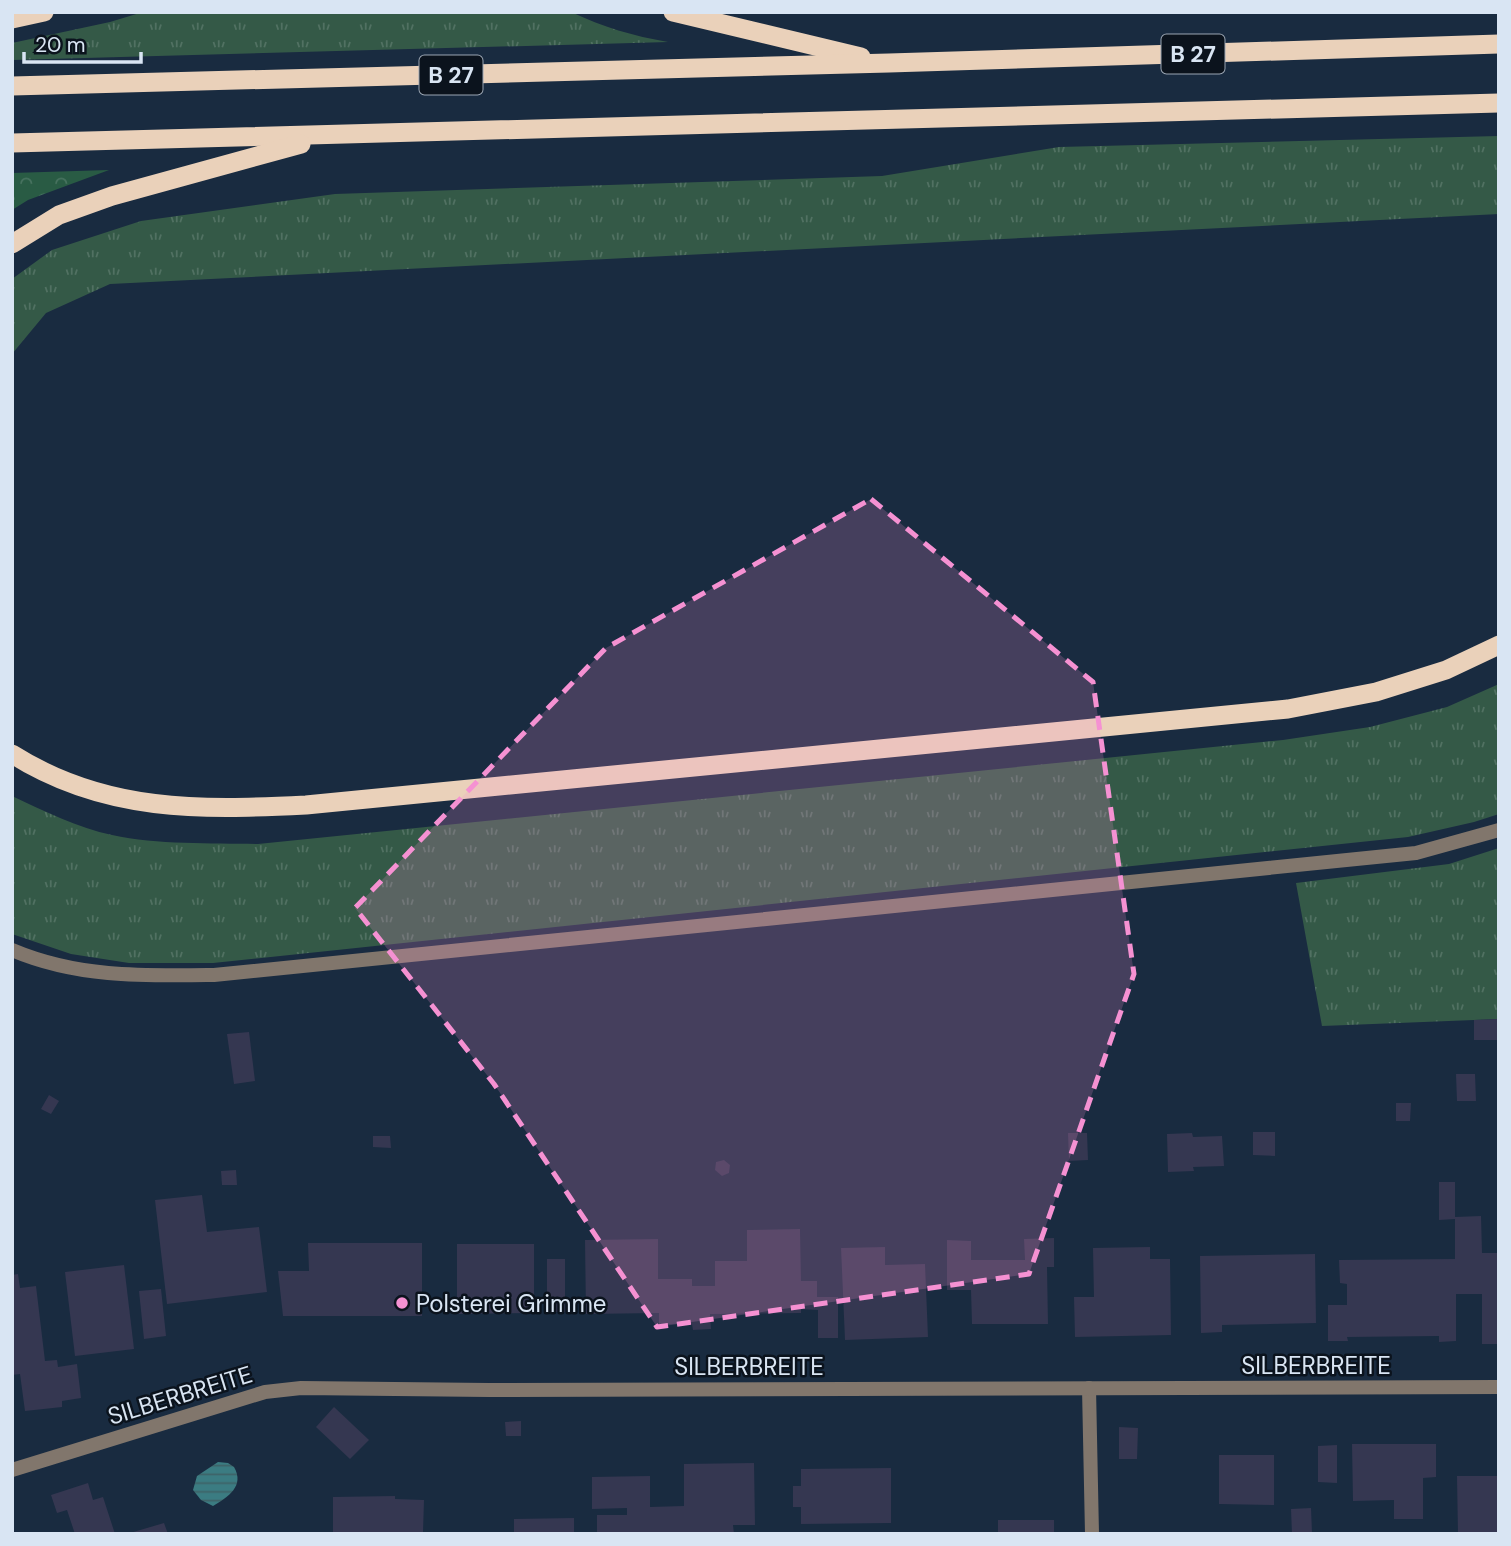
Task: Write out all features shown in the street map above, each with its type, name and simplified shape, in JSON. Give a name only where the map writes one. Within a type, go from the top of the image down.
[{"type":"highway","points":[[12,19],[44,12]]},
{"type":"highway","points":[[673,12],[889,63]]},
{"type":"highway","name":"B 27","points":[[12,86],[1499,44]]},
{"type":"highway","points":[[12,143],[1499,103]]},
{"type":"highway","points":[[12,244],[59,215],[99,201],[329,136]]},
{"type":"highway","points":[[12,754],[68,782],[110,796],[158,806],[225,809],[306,805],[1288,709],[1376,692],[1446,670],[1499,645]]},
{"type":"street","points":[[12,950],[66,967],[102,974],[214,975],[1416,853],[1499,830]]},
{"type":"street","name":"SILBERBREITE","points":[[12,1470],[265,1392],[301,1388],[489,1390],[1499,1387]]},
{"type":"street","points":[[1089,1388],[1092,1534]]},
{"type":"highlighted area","points":[[871,499],[1093,682],[1134,974],[1029,1274],[657,1327],[494,1084],[355,908],[606,648]]},
{"type":"green space","points":[[143,12],[571,12],[618,30],[668,42],[12,60],[12,43],[110,22]]},
{"type":"green space","points":[[1499,136],[1499,214],[110,284],[46,313],[12,354],[12,279],[52,250],[141,221],[335,194],[882,176],[1059,147]]},
{"type":"green space","points":[[109,170],[28,200],[12,210],[12,173]]},
{"type":"green space","points":[[1499,684],[1499,814],[1408,837],[213,963],[129,963],[71,954],[12,934],[12,796],[74,824],[112,835],[166,842],[258,844],[1283,740],[1370,727],[1447,707]]},
{"type":"green space","points":[[1499,848],[1499,1019],[1322,1026],[1296,883],[1449,864]]},
{"type":"shaded area","points":[[218,1462],[234,1467],[237,1480],[229,1495],[213,1506],[201,1500],[193,1490],[197,1476]]},
{"type":"building","points":[[1499,1019],[1499,1040],[1474,1040],[1474,1020]]},
{"type":"building","points":[[249,1032],[255,1081],[234,1084],[227,1034]]},
{"type":"building","points":[[1456,1074],[1475,1074],[1476,1101],[1457,1101]]},
{"type":"building","points":[[49,1095],[59,1101],[51,1114],[41,1109]]},
{"type":"building","points":[[1396,1103],[1411,1103],[1410,1121],[1396,1121]]},
{"type":"building","points":[[1253,1132],[1275,1132],[1275,1156],[1253,1155]]},
{"type":"building","points":[[1068,1133],[1087,1133],[1088,1160],[1069,1161]]},
{"type":"building","points":[[1192,1133],[1193,1137],[1222,1136],[1224,1166],[1193,1167],[1194,1171],[1168,1172],[1167,1134]]},
{"type":"building","points":[[373,1136],[390,1136],[391,1148],[373,1147]]},
{"type":"building","points":[[724,1160],[730,1165],[729,1173],[722,1176],[715,1170],[716,1162]]},
{"type":"building","points":[[236,1170],[237,1185],[222,1185],[221,1171]]},
{"type":"building","points":[[1439,1182],[1455,1182],[1455,1217],[1481,1216],[1482,1253],[1499,1253],[1499,1344],[1482,1344],[1482,1294],[1456,1294],[1456,1341],[1439,1342],[1439,1336],[1347,1337],[1348,1341],[1328,1341],[1328,1305],[1347,1305],[1347,1284],[1340,1283],[1339,1260],[1455,1259],[1455,1219],[1439,1220]]},
{"type":"building","points":[[202,1195],[207,1232],[259,1227],[267,1292],[167,1304],[155,1200]]},
{"type":"building","points":[[800,1229],[801,1281],[817,1281],[817,1297],[838,1297],[838,1338],[818,1338],[818,1310],[801,1309],[801,1313],[710,1314],[711,1329],[693,1330],[692,1324],[659,1324],[659,1313],[586,1314],[585,1240],[658,1239],[658,1279],[692,1279],[692,1286],[715,1286],[715,1261],[747,1261],[747,1230]]},
{"type":"building","points":[[1054,1238],[1054,1267],[1047,1267],[1048,1324],[972,1324],[971,1290],[947,1290],[947,1240],[971,1241],[971,1260],[1025,1260],[1024,1239]]},
{"type":"building","points":[[308,1243],[422,1243],[422,1316],[283,1316],[278,1271],[309,1271]]},
{"type":"building","points":[[457,1244],[534,1244],[534,1313],[457,1314]]},
{"type":"building","points":[[885,1247],[885,1265],[925,1264],[928,1337],[845,1340],[841,1248]]},
{"type":"building","points":[[1150,1247],[1150,1259],[1170,1259],[1171,1335],[1075,1337],[1074,1297],[1094,1297],[1093,1248]]},
{"type":"building","points":[[1315,1254],[1316,1323],[1222,1325],[1222,1332],[1201,1333],[1200,1256]]},
{"type":"building","points":[[547,1259],[565,1259],[565,1312],[547,1312]]},
{"type":"building","points":[[124,1265],[134,1349],[75,1356],[65,1272]]},
{"type":"building","points":[[18,1274],[20,1288],[36,1286],[45,1361],[57,1360],[58,1367],[77,1364],[81,1398],[62,1401],[62,1407],[25,1411],[20,1374],[12,1375],[12,1275]]},
{"type":"building","points":[[161,1289],[166,1336],[144,1339],[139,1291]]},
{"type":"building","points":[[334,1407],[369,1440],[350,1459],[316,1427]]},
{"type":"building","points":[[521,1421],[521,1436],[506,1436],[505,1422]]},
{"type":"building","points":[[1119,1427],[1138,1428],[1137,1459],[1119,1459]]},
{"type":"building","points":[[1352,1444],[1436,1444],[1436,1477],[1423,1478],[1423,1519],[1394,1519],[1394,1500],[1353,1501]]},
{"type":"building","points":[[1337,1445],[1337,1483],[1318,1482],[1318,1446]]},
{"type":"building","points":[[1219,1455],[1274,1455],[1274,1505],[1219,1504]]},
{"type":"building","points":[[754,1463],[755,1525],[733,1525],[734,1534],[597,1534],[597,1515],[627,1515],[627,1508],[592,1509],[592,1477],[650,1476],[650,1507],[684,1506],[684,1464]]},
{"type":"building","points":[[891,1468],[891,1523],[801,1524],[801,1507],[793,1507],[793,1486],[801,1486],[801,1469]]},
{"type":"building","points":[[1457,1476],[1499,1476],[1499,1534],[1458,1534]]},
{"type":"building","points":[[88,1483],[93,1500],[103,1497],[115,1534],[75,1534],[67,1510],[57,1513],[51,1495]]},
{"type":"building","points":[[395,1496],[395,1499],[424,1500],[423,1532],[333,1534],[333,1497]]},
{"type":"building","points":[[1311,1508],[1312,1533],[1292,1534],[1291,1509]]},
{"type":"building","points":[[574,1518],[574,1534],[514,1534],[514,1519]]},
{"type":"building","points":[[998,1520],[1054,1520],[1054,1534],[998,1534]]},
{"type":"building","points":[[164,1523],[168,1534],[130,1534],[130,1533]]},
{"type":"place","name":"Polsterei Grimme","points":[[402,1303]]}]
